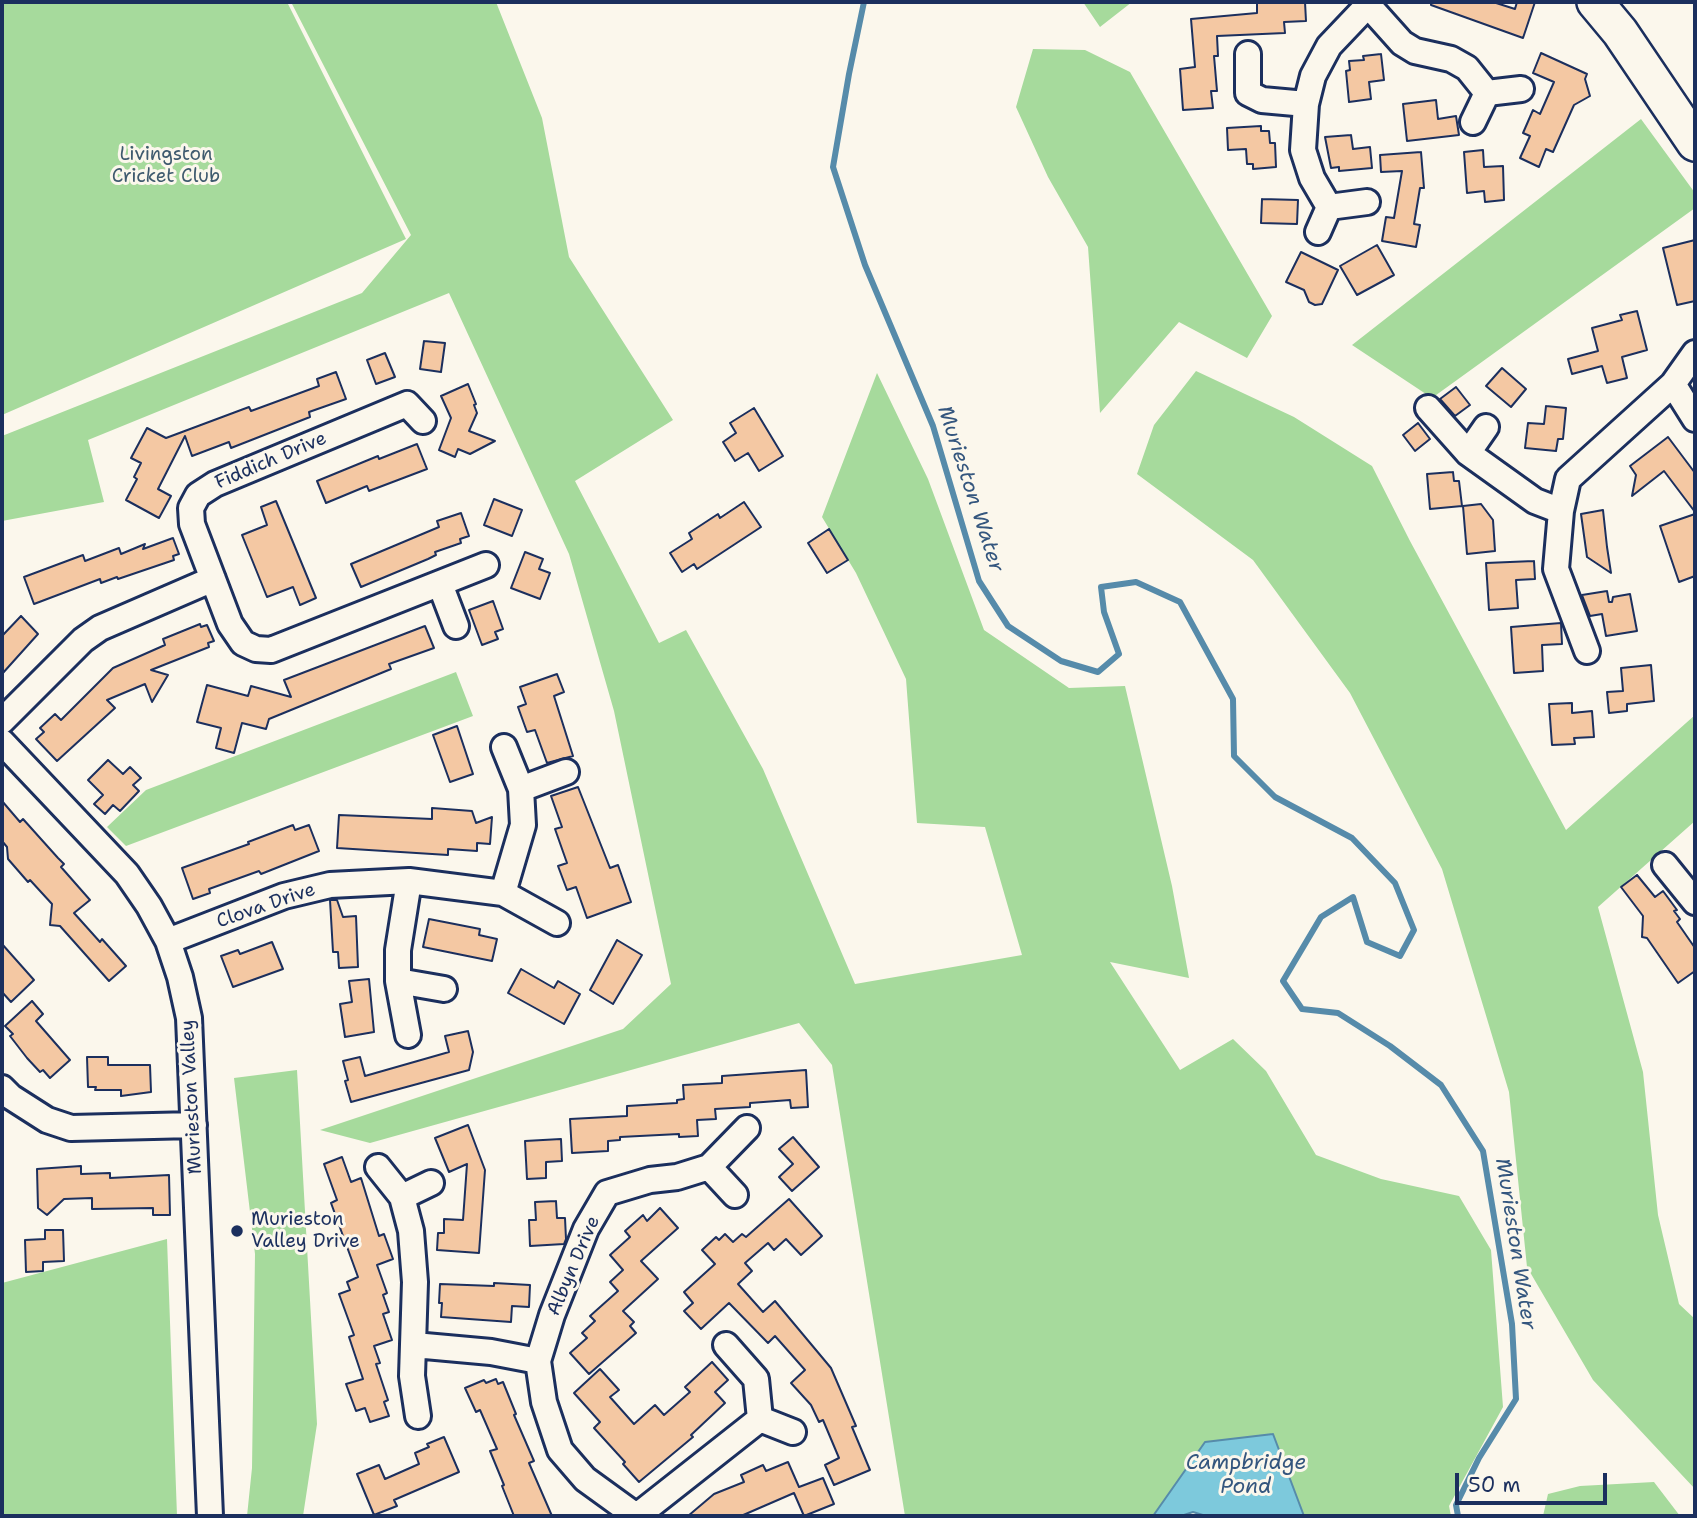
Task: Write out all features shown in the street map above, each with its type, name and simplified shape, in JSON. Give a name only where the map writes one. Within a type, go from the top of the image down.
[{"type":"street","points":[[1595,2],[1620,32],[1695,143]]},
{"type":"street","points":[[1329,208],[1312,178],[1303,150],[1306,104],[1313,76],[1329,46],[1369,4],[1402,43],[1415,51],[1451,60],[1467,68],[1487,93]]},
{"type":"street","points":[[1248,54],[1248,93],[1262,100],[1306,104]]},
{"type":"street","points":[[1487,93],[1521,89]]},
{"type":"street","points":[[1474,122],[1487,93]]},
{"type":"street","points":[[1329,208],[1367,202]]},
{"type":"street","points":[[1318,232],[1329,208]]},
{"type":"street","points":[[1587,652],[1556,569],[1561,511],[1568,479],[1673,384],[1695,353]]},
{"type":"street","points":[[1673,384],[1695,419]]},
{"type":"street","name":"Fiddich Drive","points":[[423,421],[407,404],[215,484],[198,495],[191,508],[192,524],[230,624],[243,643],[256,649],[271,650],[486,565]]},
{"type":"street","points":[[1428,408],[1468,453],[1535,501],[1561,511]]},
{"type":"street","points":[[1468,453],[1486,427]]},
{"type":"street","points":[[2,721],[83,639],[100,628],[213,579]]},
{"type":"street","points":[[440,584],[456,626]]},
{"type":"street","name":"Murieston Valley","points":[[2,742],[127,874],[168,941],[180,976],[189,1018],[210,1516]]},
{"type":"street","points":[[503,893],[515,860],[523,825],[521,789],[504,747]]},
{"type":"street","points":[[521,789],[566,772]]},
{"type":"street","points":[[1665,865],[1694,898]]},
{"type":"street","points":[[408,1035],[398,981],[398,950],[409,881]]},
{"type":"street","name":"Clova Drive","points":[[168,941],[307,890],[330,885],[409,881],[503,893],[557,923]]},
{"type":"street","points":[[398,981],[444,989]]},
{"type":"street","points":[[2,1088],[10,1097],[47,1121],[71,1128],[194,1125]]},
{"type":"street","name":"Albyn Drive","points":[[747,1128],[709,1167],[677,1177],[650,1180],[607,1194],[586,1229],[552,1315],[538,1361],[544,1402],[560,1450],[585,1479],[636,1516],[760,1419]]},
{"type":"street","points":[[378,1167],[402,1196],[411,1231],[415,1282],[412,1376],[418,1416]]},
{"type":"street","points":[[709,1167],[735,1195]]},
{"type":"street","points":[[402,1196],[431,1183]]},
{"type":"street","points":[[415,1345],[491,1352],[538,1361]]},
{"type":"street","points":[[726,1345],[756,1379],[760,1419],[793,1432]]},
{"type":"green space","name":"Livingston Cricket Club","points":[[2,2],[287,2],[406,239],[2,415]]},
{"type":"green space","points":[[291,2],[496,2],[542,118],[569,257],[673,420],[575,481],[659,643],[686,630],[763,769],[855,984],[1022,955],[985,827],[917,823],[906,679],[856,573],[822,517],[877,373],[928,479],[984,630],[1069,688],[1125,686],[1172,886],[1189,978],[1110,962],[1180,1070],[1233,1039],[1266,1071],[1316,1155],[1381,1179],[1459,1196],[1491,1250],[1503,1407],[1449,1506],[1451,1516],[1304,1516],[1273,1434],[1205,1442],[1153,1516],[905,1516],[832,1065],[799,1023],[370,1143],[320,1130],[623,1029],[671,984],[614,711],[569,554],[449,293],[88,440],[104,502],[2,521],[2,436],[362,293],[411,235]]},
{"type":"green space","points":[[1083,2],[1132,2],[1100,27]]},
{"type":"green space","points":[[1033,49],[1085,50],[1130,72],[1272,316],[1247,358],[1179,322],[1100,413],[1088,247],[1048,177],[1016,107]]},
{"type":"green space","points":[[1641,119],[1695,193],[1695,208],[1432,398],[1352,345]]},
{"type":"green space","points":[[1196,371],[1294,417],[1372,466],[1566,830],[1695,715],[1695,821],[1598,907],[1643,1072],[1658,1215],[1679,1304],[1695,1319],[1695,1489],[1593,1380],[1527,1267],[1509,1092],[1442,869],[1350,693],[1253,560],[1137,474],[1154,425]]},
{"type":"green space","points":[[456,672],[473,716],[126,846],[107,827],[146,790]]},
{"type":"green space","points":[[297,1070],[317,1424],[303,1516],[247,1516],[252,1468],[255,1254],[234,1078]]},
{"type":"green space","points":[[167,1239],[177,1516],[2,1516],[2,1283]]},
{"type":"green space","points":[[1654,1482],[1680,1516],[1543,1516],[1548,1494],[1580,1486]]},
{"type":"water","name":"Campbridge Pond","points":[[1273,1434],[1304,1516],[1206,1516],[1193,1512],[1181,1516],[1153,1516],[1205,1442]]},
{"type":"building","points":[[1257,2],[1305,2],[1306,21],[1284,22],[1285,33],[1217,36],[1218,56],[1214,56],[1217,91],[1211,91],[1213,108],[1183,110],[1180,69],[1195,67],[1191,19],[1257,13]]},
{"type":"building","points":[[1431,2],[1493,2],[1515,9],[1517,2],[1535,2],[1523,38],[1431,5]]},
{"type":"building","points":[[1541,53],[1587,74],[1585,79],[1590,96],[1574,105],[1553,152],[1546,149],[1539,167],[1520,158],[1530,136],[1523,133],[1533,110],[1540,114],[1554,82],[1533,73]]},
{"type":"building","points":[[1381,54],[1384,80],[1369,82],[1371,99],[1349,102],[1346,71],[1350,70],[1349,61],[1364,60],[1363,56]]},
{"type":"building","points":[[1436,100],[1438,119],[1456,116],[1459,135],[1407,141],[1403,104]]},
{"type":"building","points":[[1261,126],[1261,131],[1269,131],[1270,143],[1275,143],[1276,167],[1253,169],[1253,164],[1247,164],[1246,149],[1228,150],[1227,128]]},
{"type":"building","points":[[1351,135],[1353,149],[1370,147],[1372,168],[1339,171],[1339,167],[1331,168],[1325,137]]},
{"type":"building","points":[[1483,150],[1484,167],[1503,166],[1504,200],[1485,202],[1484,191],[1467,193],[1464,152]]},
{"type":"building","points":[[1421,152],[1424,188],[1420,188],[1414,224],[1420,225],[1416,247],[1382,241],[1386,217],[1394,218],[1402,171],[1381,172],[1380,155]]},
{"type":"building","points":[[1262,199],[1298,200],[1297,224],[1261,223]]},
{"type":"building","points":[[1695,240],[1695,301],[1677,305],[1663,248]]},
{"type":"building","points":[[1377,245],[1394,275],[1357,295],[1340,266]]},
{"type":"building","points":[[1301,252],[1338,270],[1322,304],[1309,302],[1304,290],[1286,282]]},
{"type":"building","points":[[1637,311],[1647,350],[1622,357],[1627,378],[1607,383],[1602,366],[1572,374],[1568,359],[1598,351],[1592,328],[1622,320],[1620,315]]},
{"type":"building","points":[[424,341],[445,343],[441,372],[420,369]]},
{"type":"building","points":[[385,353],[395,377],[376,384],[367,360]]},
{"type":"building","points":[[1502,368],[1526,389],[1511,407],[1486,386]]},
{"type":"building","points":[[336,372],[346,399],[309,412],[310,417],[231,448],[229,442],[192,456],[185,436],[158,489],[171,496],[159,518],[126,500],[137,479],[134,477],[141,463],[131,458],[147,428],[166,438],[249,407],[251,411],[319,386],[317,379]]},
{"type":"building","points":[[468,384],[477,413],[469,431],[495,441],[470,454],[458,449],[455,457],[439,450],[451,418],[441,396]]},
{"type":"building","points":[[1456,387],[1470,405],[1455,416],[1440,399]]},
{"type":"building","points":[[1546,406],[1566,408],[1563,439],[1558,439],[1556,451],[1525,448],[1528,423],[1544,424]]},
{"type":"building","points":[[754,408],[783,456],[759,471],[748,453],[735,461],[723,442],[736,433],[730,423]]},
{"type":"building","points":[[1418,423],[1430,439],[1415,451],[1403,435]]},
{"type":"building","points":[[1668,437],[1695,473],[1695,512],[1664,471],[1632,496],[1636,475],[1630,466]]},
{"type":"building","points":[[417,444],[427,469],[369,491],[367,486],[326,503],[317,481],[378,456],[379,459]]},
{"type":"building","points":[[1453,472],[1454,481],[1459,481],[1462,506],[1430,509],[1427,474]]},
{"type":"building","points":[[494,499],[522,510],[512,536],[484,525]]},
{"type":"building","points":[[276,501],[316,598],[300,605],[293,587],[267,597],[242,535],[267,525],[261,507]]},
{"type":"building","points":[[744,502],[761,527],[697,569],[694,564],[682,572],[670,553],[692,539],[689,533],[718,514],[720,518]]},
{"type":"building","points":[[1481,504],[1493,520],[1495,551],[1467,554],[1463,506]]},
{"type":"building","points":[[1603,510],[1611,573],[1587,557],[1581,514]]},
{"type":"building","points":[[461,513],[469,536],[460,539],[461,543],[435,552],[436,555],[428,559],[361,587],[351,564],[439,527],[437,521]]},
{"type":"building","points":[[1695,514],[1695,576],[1679,582],[1660,526]]},
{"type":"building","points":[[829,529],[848,560],[827,573],[808,543]]},
{"type":"building","points":[[173,538],[179,554],[173,556],[174,560],[118,579],[117,577],[101,583],[100,579],[34,604],[24,577],[83,555],[85,561],[119,548],[121,554],[145,544],[143,549]]},
{"type":"building","points":[[525,552],[543,559],[539,569],[550,573],[540,599],[511,588]]},
{"type":"building","points":[[1534,561],[1535,579],[1516,580],[1518,608],[1489,610],[1486,563]]},
{"type":"building","points":[[1607,591],[1609,602],[1612,602],[1613,597],[1630,594],[1637,631],[1606,636],[1602,614],[1590,616],[1582,595]]},
{"type":"building","points":[[493,601],[503,629],[495,632],[498,639],[482,645],[469,610]]},
{"type":"building","points":[[21,616],[38,634],[2,674],[2,636]]},
{"type":"building","points":[[1561,623],[1562,644],[1542,645],[1543,671],[1514,673],[1511,627]]},
{"type":"building","points":[[200,624],[201,627],[207,625],[214,641],[208,643],[209,647],[151,670],[168,675],[152,702],[145,684],[107,700],[115,708],[57,761],[36,739],[44,732],[40,728],[55,714],[61,720],[113,668],[165,645],[163,639]]},
{"type":"building","points":[[425,626],[434,648],[389,664],[391,669],[269,719],[266,729],[242,723],[234,753],[216,748],[221,728],[197,722],[207,685],[248,696],[251,686],[291,697],[284,680]]},
{"type":"building","points":[[1651,665],[1654,701],[1627,704],[1627,711],[1609,713],[1607,692],[1623,691],[1621,668]]},
{"type":"building","points":[[557,674],[564,692],[554,696],[573,756],[547,763],[535,730],[527,732],[518,707],[526,704],[520,687]]},
{"type":"building","points":[[1572,703],[1572,713],[1592,711],[1594,737],[1574,738],[1575,744],[1552,745],[1549,704]]},
{"type":"building","points":[[457,726],[473,774],[450,782],[433,735]]},
{"type":"building","points":[[108,760],[123,774],[130,767],[141,778],[133,785],[139,791],[120,811],[113,805],[105,814],[94,804],[103,795],[88,780]]},
{"type":"building","points":[[578,787],[610,868],[618,865],[631,902],[587,918],[576,887],[567,890],[558,866],[567,863],[555,829],[562,827],[551,796]]},
{"type":"building","points":[[2,801],[20,822],[23,819],[64,864],[61,867],[90,900],[74,913],[126,966],[109,981],[60,926],[50,925],[52,904],[8,859],[7,847],[2,841]]},
{"type":"building","points":[[432,808],[472,811],[476,823],[492,817],[490,844],[477,843],[477,851],[448,849],[448,855],[337,848],[339,815],[432,819]]},
{"type":"building","points":[[293,825],[295,830],[309,825],[319,851],[261,874],[259,871],[209,889],[210,893],[193,899],[182,868]]},
{"type":"building","points":[[1637,875],[1655,897],[1663,891],[1677,910],[1674,911],[1680,919],[1677,922],[1695,948],[1695,971],[1678,983],[1647,938],[1642,937],[1643,916],[1621,887]]},
{"type":"building","points":[[330,900],[337,900],[343,917],[356,916],[358,967],[339,968],[338,952],[333,952]]},
{"type":"building","points":[[429,919],[480,929],[479,935],[497,939],[492,961],[423,947]]},
{"type":"building","points":[[617,940],[642,955],[613,1004],[590,990]]},
{"type":"building","points":[[272,942],[283,969],[233,987],[221,956],[238,950],[240,954]]},
{"type":"building","points":[[2,944],[34,980],[11,1002],[2,992]]},
{"type":"building","points":[[521,969],[554,988],[558,981],[580,994],[564,1024],[508,993]]},
{"type":"building","points":[[369,979],[374,1032],[345,1037],[340,1004],[352,1002],[349,981]]},
{"type":"building","points":[[32,1001],[43,1014],[36,1021],[70,1060],[50,1078],[27,1058],[5,1026]]},
{"type":"building","points":[[468,1031],[473,1052],[469,1070],[351,1102],[343,1061],[360,1057],[365,1076],[449,1052],[445,1036]]},
{"type":"building","points":[[87,1057],[108,1057],[108,1065],[150,1065],[151,1092],[121,1096],[121,1090],[95,1090],[96,1087],[88,1087]]},
{"type":"building","points":[[806,1070],[808,1107],[791,1108],[790,1100],[750,1103],[750,1107],[715,1109],[716,1119],[697,1120],[698,1136],[679,1137],[679,1134],[620,1137],[620,1140],[608,1141],[608,1151],[572,1153],[570,1119],[627,1116],[627,1106],[677,1103],[677,1100],[684,1099],[683,1085],[722,1083],[722,1076]]},
{"type":"building","points":[[468,1125],[485,1170],[479,1253],[437,1250],[438,1233],[444,1233],[444,1219],[463,1220],[467,1164],[449,1172],[435,1138]]},
{"type":"building","points":[[793,1137],[819,1167],[792,1191],[779,1177],[793,1164],[779,1149]]},
{"type":"building","points":[[561,1139],[562,1161],[546,1162],[546,1178],[527,1179],[525,1141]]},
{"type":"building","points":[[342,1157],[351,1182],[361,1178],[379,1236],[384,1234],[393,1259],[377,1265],[387,1293],[383,1295],[389,1312],[383,1314],[392,1340],[374,1346],[380,1363],[376,1364],[388,1400],[384,1402],[389,1416],[370,1422],[365,1408],[356,1411],[346,1384],[363,1379],[349,1337],[354,1335],[339,1294],[350,1290],[347,1282],[358,1277],[331,1203],[337,1200],[324,1164]]},
{"type":"building","points":[[81,1166],[81,1174],[110,1173],[110,1178],[169,1175],[170,1215],[153,1215],[153,1208],[92,1209],[92,1198],[64,1199],[47,1215],[38,1208],[37,1169]]},
{"type":"building","points":[[789,1199],[822,1236],[801,1255],[786,1239],[774,1250],[768,1243],[745,1263],[752,1271],[738,1284],[763,1312],[775,1301],[831,1368],[856,1426],[852,1427],[870,1470],[834,1485],[825,1465],[839,1458],[823,1420],[819,1422],[811,1405],[791,1383],[805,1370],[775,1336],[768,1343],[729,1303],[701,1329],[684,1311],[693,1303],[684,1292],[715,1264],[702,1250],[716,1237],[719,1240],[725,1234],[733,1242],[742,1234],[746,1237]]},
{"type":"building","points":[[556,1201],[557,1218],[565,1218],[564,1244],[530,1246],[529,1220],[536,1220],[535,1202]]},
{"type":"building","points":[[660,1208],[678,1228],[641,1261],[658,1279],[623,1311],[634,1322],[630,1326],[636,1333],[589,1374],[570,1353],[587,1338],[582,1333],[595,1321],[590,1316],[618,1291],[610,1282],[623,1270],[610,1255],[630,1237],[625,1231],[643,1215],[647,1221]]},
{"type":"building","points":[[45,1230],[63,1230],[64,1261],[43,1262],[43,1271],[26,1272],[25,1240],[45,1239]]},
{"type":"building","points":[[494,1283],[530,1285],[529,1307],[512,1306],[511,1322],[441,1317],[440,1284],[494,1286]]},
{"type":"building","points":[[712,1362],[728,1380],[715,1392],[725,1403],[691,1435],[693,1437],[639,1482],[594,1428],[600,1422],[574,1393],[600,1369],[619,1390],[610,1397],[634,1424],[655,1405],[664,1415],[690,1392],[685,1387]]},
{"type":"building","points":[[496,1379],[498,1384],[503,1382],[534,1461],[529,1463],[552,1516],[514,1516],[490,1451],[497,1449],[480,1410],[476,1412],[465,1388],[484,1380],[486,1383]]},
{"type":"building","points":[[444,1437],[459,1472],[394,1500],[397,1506],[374,1515],[357,1474],[379,1465],[385,1479],[419,1464],[415,1453]]},
{"type":"building","points":[[788,1462],[799,1487],[823,1478],[834,1504],[804,1516],[794,1493],[741,1516],[688,1516],[714,1494],[744,1482],[741,1475],[763,1465],[766,1471]]},
{"type":"waterway","name":"Murieston Water","points":[[864,2],[833,167],[865,265],[933,426],[979,581],[1008,626],[1061,661],[1098,672],[1119,654],[1104,612],[1101,587],[1136,582],[1180,602],[1233,699],[1234,756],[1275,797],[1352,838],[1395,883],[1414,930],[1400,956],[1367,942],[1353,897],[1321,917],[1283,981],[1302,1009],[1338,1013],[1390,1046],[1441,1085],[1483,1151],[1512,1324],[1516,1399],[1479,1458],[1456,1505],[1458,1516]]},
{"type":"place","name":"Murieston Valley Drive","points":[[237,1231]]}]
